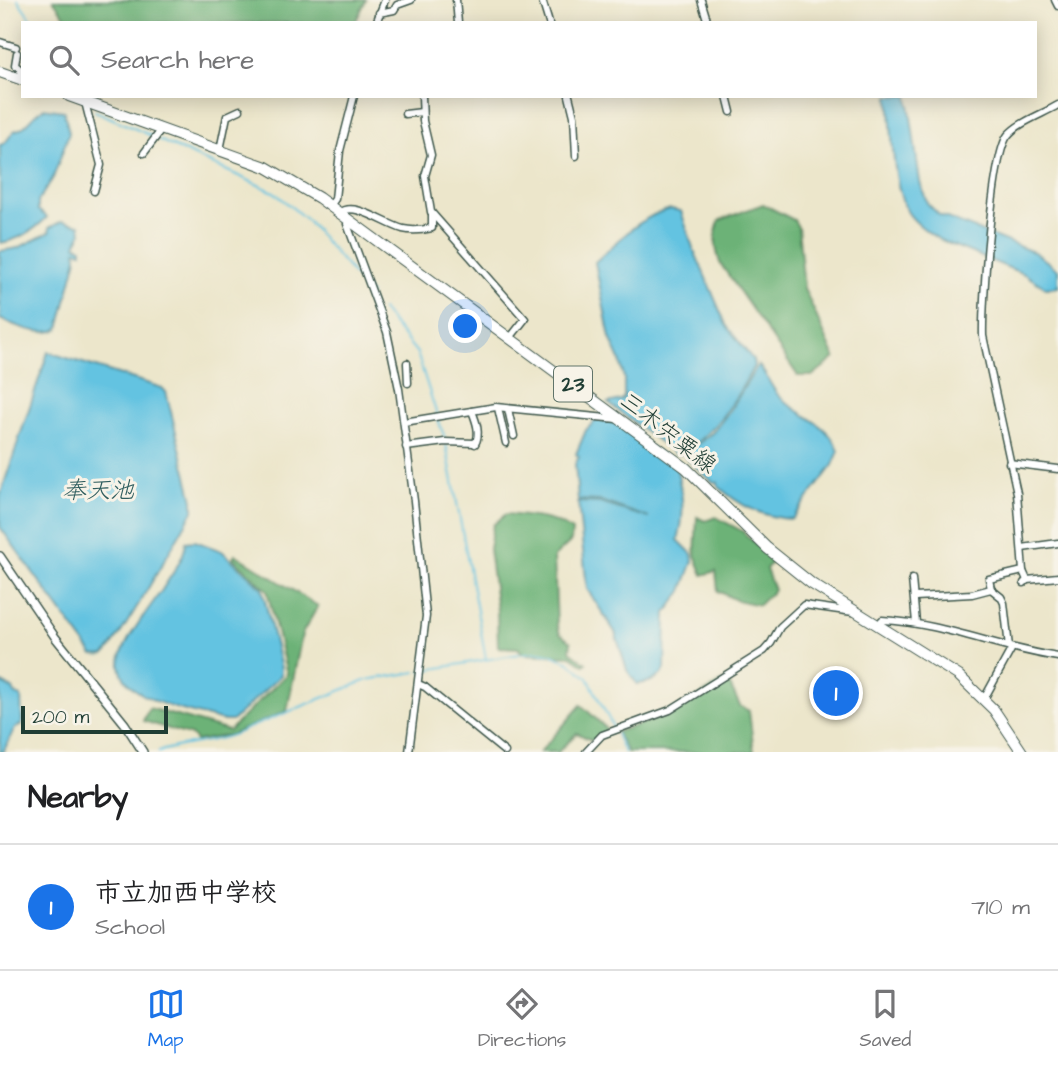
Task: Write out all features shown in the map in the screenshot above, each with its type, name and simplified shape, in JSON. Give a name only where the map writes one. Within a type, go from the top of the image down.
[{"type":"main road","points":[[0,72],[21,80]]},
{"type":"main road","name":"三木宍粟線","points":[[74,98],[285,176],[330,206],[686,468],[790,568],[830,597],[948,668],[984,699],[1022,752]]},
{"type":"street","points":[[377,21],[385,0]]},
{"type":"street","points":[[379,13],[394,10],[397,5],[411,0]]},
{"type":"street","points":[[456,0],[458,21]]},
{"type":"street","points":[[542,0],[548,21]]},
{"type":"street","points":[[701,0],[707,21]]},
{"type":"street","points":[[1055,0],[1058,6]]},
{"type":"street","points":[[0,42],[16,50],[15,65],[21,74]]},
{"type":"street","points":[[330,206],[335,199],[340,150],[353,98]]},
{"type":"street","points":[[339,214],[353,209],[403,229],[432,228],[425,176],[431,155],[422,112],[422,98]]},
{"type":"street","points":[[570,98],[574,116],[576,156]]},
{"type":"street","points":[[728,98],[732,112]]},
{"type":"street","points":[[85,102],[101,166],[94,191]]},
{"type":"street","points":[[1058,105],[1009,134],[1002,145],[989,233],[983,336],[1017,493],[1025,582],[1058,577]]},
{"type":"street","points":[[220,150],[227,116],[240,110]]},
{"type":"street","points":[[405,114],[422,112]]},
{"type":"street","points":[[144,153],[162,129]]},
{"type":"street","points":[[432,214],[525,319],[510,338]]},
{"type":"street","points":[[349,220],[347,224],[387,332],[398,383],[426,616],[409,752]]},
{"type":"street","points":[[395,368],[406,365],[411,383],[398,383]]},
{"type":"street","points":[[404,422],[498,408],[620,418]]},
{"type":"street","points":[[498,408],[506,443]]},
{"type":"street","points":[[508,409],[514,436]]},
{"type":"street","points":[[406,447],[445,442],[474,444],[478,438],[472,411]]},
{"type":"street","points":[[1009,463],[1058,469]]},
{"type":"street","points":[[1022,548],[1058,543]]},
{"type":"street","points":[[0,556],[55,638],[125,724],[144,752]]},
{"type":"street","points":[[984,699],[1011,648],[1004,603],[991,589],[989,579],[1023,571]]},
{"type":"street","points":[[912,579],[916,623]]},
{"type":"street","points":[[915,597],[972,594],[991,589]]},
{"type":"street","points":[[586,752],[602,736],[676,707],[764,651],[780,627],[804,605],[855,611]]},
{"type":"street","points":[[878,625],[883,620],[916,623],[1011,648],[1058,657]]},
{"type":"street","points":[[418,684],[505,752]]},
{"type":"green space","points":[[53,0],[366,0],[356,21],[69,21]]},
{"type":"green space","points":[[763,204],[794,220],[798,227],[804,288],[835,358],[812,376],[798,376],[718,257],[716,236],[720,220]]},
{"type":"green space","points":[[506,514],[549,520],[572,531],[571,541],[554,557],[557,625],[560,634],[571,642],[570,651],[586,663],[584,665],[571,656],[523,654],[518,648],[498,647],[497,610],[489,549],[493,525]]},
{"type":"green space","points":[[697,517],[705,521],[716,517],[742,531],[773,560],[766,569],[774,590],[759,605],[736,600],[718,591],[716,571],[703,575],[695,555]]},
{"type":"green space","points":[[235,554],[318,606],[302,634],[287,711],[230,735],[196,741],[192,736],[143,721],[149,708],[229,731],[287,674],[267,590],[233,558]]},
{"type":"green space","points":[[727,679],[740,706],[749,711],[754,752],[627,752],[616,732],[668,715]]},
{"type":"green space","points":[[581,705],[608,730],[593,741],[577,733],[558,752],[540,752]]},
{"type":"water","points":[[889,98],[908,98],[920,182],[927,203],[939,215],[1036,253],[1058,270],[1058,287],[1046,288],[1024,274],[940,240],[927,231],[914,220],[902,200],[894,155]]},
{"type":"water","points":[[44,108],[64,111],[69,133],[53,178],[38,201],[38,210],[47,217],[26,234],[0,243],[0,145]]},
{"type":"water","points":[[671,209],[681,211],[693,248],[726,325],[753,360],[754,366],[722,417],[688,450],[677,455],[608,403],[624,397],[624,378],[620,360],[610,338],[595,262],[640,223]]},
{"type":"water","points":[[62,221],[80,225],[81,233],[76,245],[82,248],[82,252],[76,250],[77,258],[59,329],[37,331],[0,319],[0,251],[18,248],[50,232],[49,228]]},
{"type":"water","name":"奉天池","points":[[48,352],[162,388],[166,392],[193,500],[193,511],[163,564],[104,655],[93,655],[0,527],[0,496]]},
{"type":"water","points":[[758,365],[779,396],[821,426],[839,451],[833,465],[792,519],[771,516],[743,505],[685,457],[685,454],[713,432],[731,409]]},
{"type":"water","points":[[596,420],[616,422],[676,465],[680,485],[682,511],[678,540],[692,554],[693,561],[682,591],[666,613],[665,669],[657,678],[646,683],[637,684],[627,670],[615,632],[587,589],[578,502],[600,503],[649,518],[601,501],[578,500],[575,464],[579,457],[576,454],[586,430]]},
{"type":"water","points":[[195,541],[222,551],[262,588],[281,668],[281,675],[232,721],[180,710],[147,697],[124,678],[120,665],[124,648],[177,567],[186,542]]},
{"type":"water","points":[[0,682],[21,696],[22,724],[15,728],[3,752],[0,752]]},
{"type":"waterway","points":[[18,0],[33,21]]},
{"type":"waterway","points":[[95,111],[154,137]]},
{"type":"waterway","points":[[159,140],[274,192],[308,221],[370,294]]},
{"type":"waterway","points":[[382,310],[417,353],[437,415]]},
{"type":"waterway","points":[[438,420],[445,438]]},
{"type":"waterway","points":[[446,444],[486,659]]},
{"type":"waterway","points":[[421,671],[519,654],[550,654],[569,662],[588,678],[614,729]]},
{"type":"waterway","points":[[158,752],[236,734],[367,680],[416,672]]},
{"type":"waterway","points":[[616,734],[624,752]]},
{"type":"place","name":"市立加西中学校","points":[[836,693]]}]
